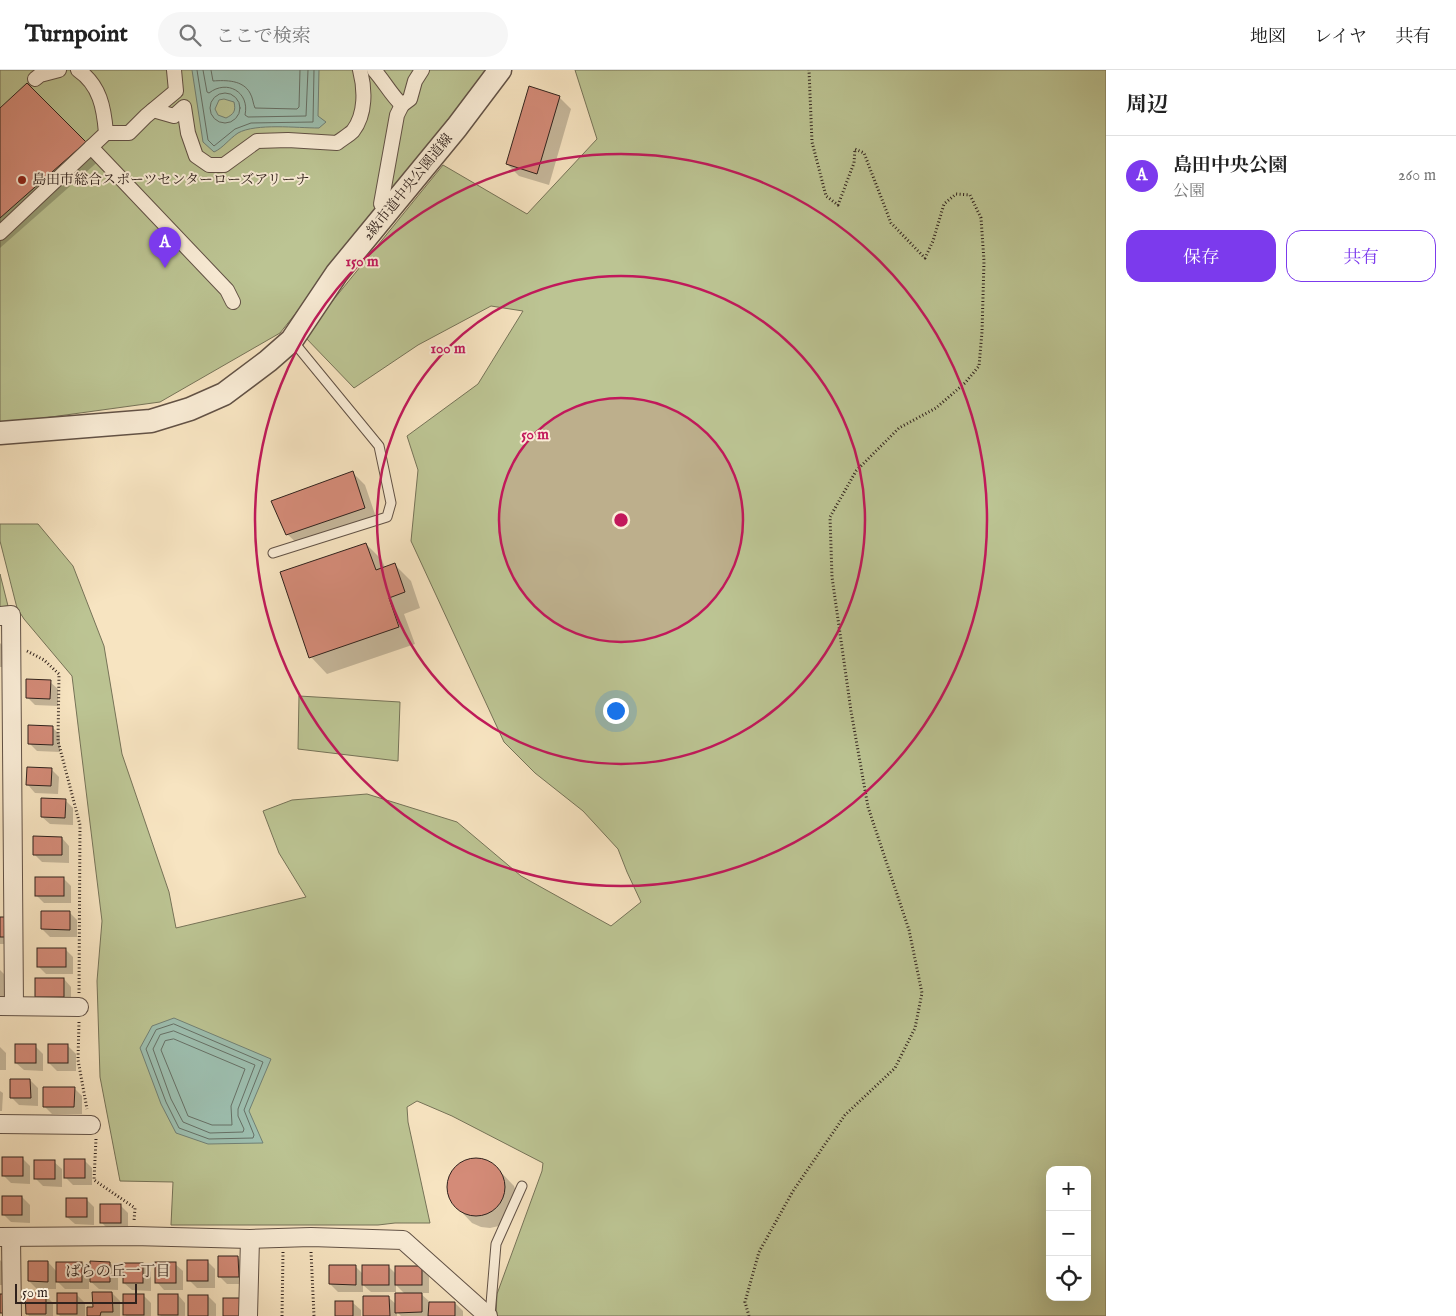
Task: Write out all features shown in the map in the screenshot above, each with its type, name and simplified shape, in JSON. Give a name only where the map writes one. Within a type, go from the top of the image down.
[{"type":"street","points":[[35,79],[40,75],[59,70]]},
{"type":"street","points":[[78,70],[88,77],[101,98],[106,133]]},
{"type":"street","points":[[174,70],[176,91],[184,107],[188,133],[196,156],[209,165],[224,165],[257,141],[288,140],[337,143],[353,131],[363,110],[360,70]]},
{"type":"street","points":[[374,70],[383,79],[395,99],[402,105]]},
{"type":"street","points":[[381,204],[397,114],[402,105],[410,99],[415,81],[422,70]]},
{"type":"street","name":"2級市道中央公園道線","points":[[0,433],[151,421],[190,409],[224,394],[268,361],[292,340],[337,273],[457,127],[500,70]]},
{"type":"street","points":[[0,233],[106,133],[129,133],[176,91]]},
{"type":"street","points":[[153,110],[174,116],[184,107]]},
{"type":"street","points":[[91,147],[227,290],[233,302]]},
{"type":"street","points":[[0,616],[11,615],[6,892],[7,1006],[79,1007]]},
{"type":"street","points":[[0,1124],[90,1125]]},
{"type":"street","points":[[12,1316],[6,1237],[133,1236],[250,1239],[311,1237],[403,1240],[489,1316]]},
{"type":"street","points":[[248,1316],[250,1239]]},
{"type":"lane","points":[[273,553],[387,517],[391,503],[379,446],[292,340]]},
{"type":"lane","points":[[489,1316],[496,1244],[522,1186]]},
{"type":"path","points":[[749,1316],[745,1302],[759,1252],[793,1191],[845,1115],[895,1068],[915,1028],[922,993],[909,930],[868,808],[851,711],[832,577],[830,517],[856,471],[899,428],[936,408],[965,383],[979,366],[982,332],[984,262],[981,218],[970,195],[956,194],[944,204],[933,241],[925,258],[891,223],[864,153],[855,149],[854,163],[838,205],[826,196],[812,142],[809,70]]},
{"type":"path","points":[[11,643],[44,660],[59,674],[58,741],[80,826],[78,1060],[90,1125],[96,1135],[94,1180],[135,1208],[133,1236]]},
{"type":"path","points":[[311,1237],[314,1316]]},
{"type":"path","points":[[282,1316],[284,1239]]},
{"type":"green space","points":[[0,70],[489,70],[280,333],[160,402],[0,424]]},
{"type":"green space","points":[[575,70],[1106,70],[1106,1316],[496,1316],[497,1294],[542,1171],[543,1163],[452,1116],[417,1101],[407,1107],[408,1122],[430,1223],[378,1225],[171,1225],[173,1182],[120,1181],[100,1077],[97,981],[102,921],[72,676],[17,608],[0,541],[0,524],[38,524],[73,566],[104,646],[122,754],[169,892],[176,928],[306,897],[279,853],[263,811],[292,800],[367,794],[457,822],[521,876],[611,926],[641,902],[618,849],[583,811],[535,773],[504,742],[411,541],[418,470],[407,436],[478,384],[523,311],[491,306],[418,345],[354,388],[304,336],[443,165],[527,214],[597,139]]},
{"type":"green space","points":[[0,574],[8,606],[0,607]]},
{"type":"green space","points":[[299,696],[400,702],[398,761],[298,749]]},
{"type":"water","points":[[192,70],[319,70],[318,116],[326,122],[319,128],[266,127],[246,130],[238,133],[214,152],[203,142]],"holes":[[[224,99],[234,102],[235,108],[231,115],[226,118],[218,115],[215,109],[219,100]]]},
{"type":"water","points":[[174,1018],[271,1059],[249,1111],[263,1143],[208,1144],[176,1133],[161,1104],[140,1048],[152,1026]]},
{"type":"building","name":"島田市総合スポーツセンターローズアリーナ","points":[[27,83],[86,142],[0,218],[0,108]]},
{"type":"building","points":[[529,86],[560,96],[537,174],[506,164]]},
{"type":"building","points":[[353,471],[365,508],[286,535],[271,501]]},
{"type":"building","points":[[366,543],[376,570],[395,563],[405,592],[389,598],[399,627],[309,658],[280,572]]},
{"type":"building","points":[[26,679],[51,680],[50,699],[26,698]]},
{"type":"building","points":[[28,725],[53,726],[53,745],[28,744]]},
{"type":"building","points":[[27,767],[52,768],[51,786],[26,785]]},
{"type":"building","points":[[41,798],[66,799],[65,818],[41,817]]},
{"type":"building","points":[[33,836],[62,837],[62,855],[33,855]]},
{"type":"building","points":[[35,877],[64,877],[64,896],[35,896]]},
{"type":"building","points":[[41,911],[70,911],[70,930],[41,929]]},
{"type":"building","points":[[0,917],[7,917],[7,937],[0,937]]},
{"type":"building","points":[[37,948],[66,948],[66,967],[37,967]]},
{"type":"building","points":[[35,978],[64,978],[64,997],[35,997]]},
{"type":"building","points":[[15,1044],[36,1044],[36,1063],[15,1063]]},
{"type":"building","points":[[48,1044],[68,1044],[68,1063],[48,1063]]},
{"type":"building","points":[[10,1079],[30,1079],[31,1098],[10,1098]]},
{"type":"building","points":[[43,1087],[75,1087],[74,1107],[43,1107]]},
{"type":"building","points":[[2,1157],[23,1157],[23,1176],[2,1176]]},
{"type":"building","points":[[470,1158],[482,1158],[497,1166],[505,1181],[505,1193],[497,1208],[482,1216],[470,1216],[455,1208],[447,1193],[447,1181],[455,1166]]},
{"type":"building","points":[[64,1159],[85,1159],[85,1178],[64,1178]]},
{"type":"building","points":[[34,1160],[55,1160],[55,1179],[34,1179]]},
{"type":"building","points":[[2,1196],[22,1196],[22,1215],[2,1215]]},
{"type":"building","points":[[66,1198],[87,1198],[87,1217],[66,1217]]},
{"type":"building","points":[[100,1204],[121,1204],[121,1223],[100,1223]]},
{"type":"building","points":[[218,1256],[238,1256],[239,1277],[218,1277]]},
{"type":"building","points":[[187,1260],[208,1260],[208,1281],[187,1281]]},
{"type":"building","points":[[28,1261],[48,1261],[48,1282],[28,1281]]},
{"type":"building","points":[[90,1261],[110,1262],[110,1282],[90,1282]]},
{"type":"building","points":[[56,1262],[82,1262],[82,1282],[56,1282]]},
{"type":"building","points":[[155,1262],[176,1262],[176,1283],[155,1283]]},
{"type":"building","points":[[123,1263],[143,1263],[143,1283],[123,1283]]},
{"type":"building","points":[[329,1265],[356,1265],[356,1285],[329,1284]]},
{"type":"building","points":[[362,1265],[389,1265],[389,1285],[362,1285]]},
{"type":"building","points":[[395,1266],[422,1266],[422,1285],[395,1285]]},
{"type":"building","points":[[92,1292],[112,1292],[113,1312],[101,1312],[100,1316],[87,1316],[87,1307],[93,1307]]},
{"type":"building","points":[[25,1293],[46,1293],[46,1314],[26,1314]]},
{"type":"building","points":[[57,1293],[77,1293],[77,1314],[57,1314]]},
{"type":"building","points":[[395,1293],[422,1293],[422,1312],[395,1313]]},
{"type":"building","points":[[0,1294],[4,1294],[4,1313],[0,1313]]},
{"type":"building","points":[[123,1294],[144,1294],[144,1315],[123,1315]]},
{"type":"building","points":[[158,1294],[178,1294],[178,1315],[158,1315]]},
{"type":"building","points":[[188,1295],[208,1295],[208,1316],[188,1316]]},
{"type":"building","points":[[363,1296],[389,1296],[390,1316],[363,1316]]},
{"type":"building","points":[[223,1298],[244,1298],[244,1316],[223,1316]]},
{"type":"building","points":[[335,1301],[353,1301],[353,1316],[335,1316]]},
{"type":"building","points":[[429,1302],[455,1302],[455,1316],[428,1316]]},
{"type":"place","name":"島田市総合スポーツセンターローズアリーナ","points":[[22,180]]},
{"type":"place","name":"島田中央公園","points":[[165,268]]},
{"type":"district","name":"ばらの丘一丁目","points":[[118,1271]]}]
